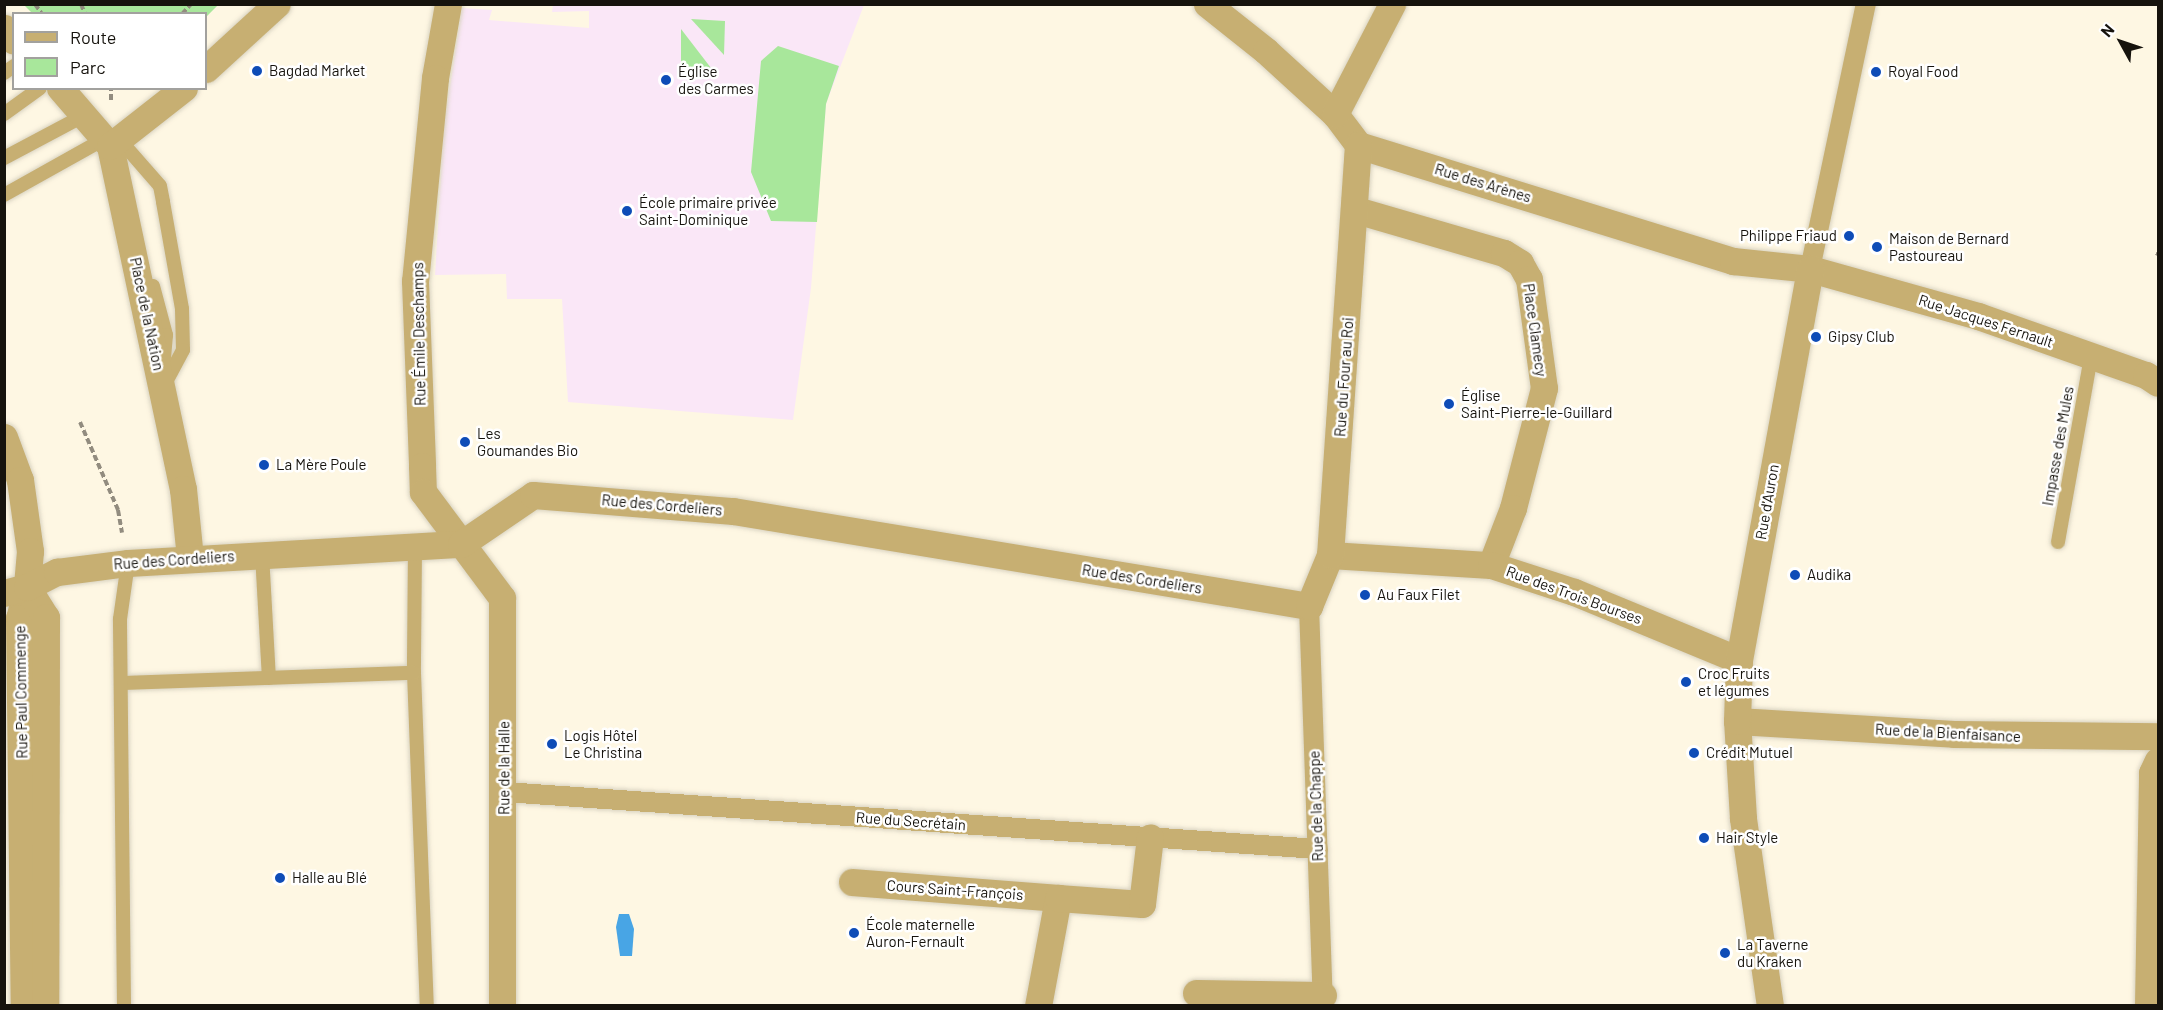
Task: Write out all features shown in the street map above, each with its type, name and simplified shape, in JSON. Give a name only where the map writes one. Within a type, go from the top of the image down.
[{"type":"street","points":[[207,68],[277,4]]},
{"type":"street","name":"Rue Émile Deschamps","points":[[448,4],[435,78],[416,281],[423,492],[461,544]]},
{"type":"street","points":[[1207,4],[1266,51],[1335,114],[1358,145]]},
{"type":"street","points":[[1335,114],[1392,4]]},
{"type":"street","name":"Rue d'Auron","points":[[1770,1005],[1743,818],[1737,721],[1739,660],[1809,269],[1866,4]]},
{"type":"street","name":"Place de la Nation","points":[[62,90],[83,116],[111,141],[183,489],[189,558]]},
{"type":"street","points":[[111,141],[181,90]]},
{"type":"street","name":"Rue des Arènes","points":[[1358,145],[1733,261],[1809,269]]},
{"type":"street","name":"Rue du Four au Roi","points":[[1310,606],[1330,555],[1356,210],[1358,145]]},
{"type":"street","name":"Place Clamecy","points":[[1356,210],[1504,253],[1520,263],[1529,279],[1544,388],[1513,508],[1491,565]]},
{"type":"street","name":"Rue Jacques Fernault","points":[[1809,269],[1978,316],[2146,375],[2158,383]]},
{"type":"street","points":[[4,437],[20,480],[30,551],[16,590]]},
{"type":"street","name":"Rue des Cordeliers","points":[[16,590],[57,572],[128,563],[461,544],[533,495],[733,511],[1310,606]]},
{"type":"street","name":"Rue de la Halle","points":[[461,544],[502,598],[505,792],[502,1005]]},
{"type":"street","name":"Rue des Trois Bourses","points":[[1330,555],[1491,565],[1574,592],[1739,660]]},
{"type":"street","name":"Rue Paul Commenge","points":[[16,590],[19,618],[14,784],[24,1005]]},
{"type":"street","name":"Rue Paul Commenge","points":[[16,590],[46,617],[45,1005]]},
{"type":"street","name":"Rue de la Chappe","points":[[1310,606],[1323,1000]]},
{"type":"street","name":"Rue de la Bienfaisance","points":[[1737,721],[1965,735],[2158,736]]},
{"type":"street","points":[[2148,1005],[2152,773],[2158,760]]},
{"type":"street","name":"Rue du Secrétain","points":[[505,792],[1318,849]]},
{"type":"street","name":"Cours Saint-François","points":[[852,882],[1142,904],[1150,837]]},
{"type":"street","points":[[1038,1005],[1058,897]]},
{"type":"street","points":[[1196,993],[1323,1000]]},
{"type":"lane","points":[[4,114],[37,90]]},
{"type":"lane","points":[[4,158],[83,116]]},
{"type":"lane","points":[[4,195],[111,141],[160,186],[182,309],[183,350],[163,387]]},
{"type":"lane","name":"Impasse des Mules","points":[[2058,542],[2091,356]]},
{"type":"lane","points":[[415,546],[414,673],[427,1005]]},
{"type":"lane","points":[[262,554],[269,678]]},
{"type":"lane","points":[[124,1005],[123,683],[120,619],[128,563]]},
{"type":"lane","points":[[123,683],[414,673]]},
{"type":"path","points":[[80,422],[121,524]]},
{"type":"shaded area","name":"École primaire privée Saint-Dominique","points":[[553,5],[864,5],[826,104],[811,288],[793,420],[568,402],[562,299],[507,299],[506,274],[435,275],[444,125],[462,8],[492,10],[489,20],[589,28],[589,11],[552,12]]},
{"type":"green space","points":[[24,5],[218,5],[207,16],[207,12],[31,12]]},
{"type":"green space","points":[[691,19],[725,21],[724,55]]},
{"type":"green space","points":[[681,29],[711,68],[681,67]]},
{"type":"green space","points":[[778,46],[839,66],[826,104],[817,222],[771,221],[751,172],[761,61]]},
{"type":"water","points":[[619,914],[629,914],[634,929],[632,956],[620,956],[616,927]]},
{"type":"place","name":"Bagdad Market","points":[[257,71]]},
{"type":"place","name":"Royal Food","points":[[1876,72]]},
{"type":"place","name":"Église des Carmes","points":[[666,80]]},
{"type":"place","name":"École primaire privée Saint-Dominique","points":[[627,211]]},
{"type":"place","name":"Philippe Friaud","points":[[1849,236]]},
{"type":"place","name":"Maison de Bernard Pastoureau","points":[[1877,247]]},
{"type":"place","name":"Gipsy Club","points":[[1816,337]]},
{"type":"place","name":"Église Saint-Pierre-le-Guillard","points":[[1449,404]]},
{"type":"place","name":"Les Goumandes Bio","points":[[465,442]]},
{"type":"place","name":"La Mère Poule","points":[[264,465]]},
{"type":"place","name":"Audika","points":[[1795,575]]},
{"type":"place","name":"Au Faux Filet","points":[[1365,595]]},
{"type":"place","name":"Croc Fruits et légumes","points":[[1686,682]]},
{"type":"place","name":"Logis Hôtel Le Christina","points":[[552,744]]},
{"type":"place","name":"Crédit Mutuel","points":[[1694,753]]},
{"type":"place","name":"Hair Style","points":[[1704,838]]},
{"type":"place","name":"Halle au Blé","points":[[280,878]]},
{"type":"place","name":"École maternelle Auron-Fernault","points":[[854,933]]},
{"type":"place","name":"La Taverne du Kraken","points":[[1725,953]]}]
